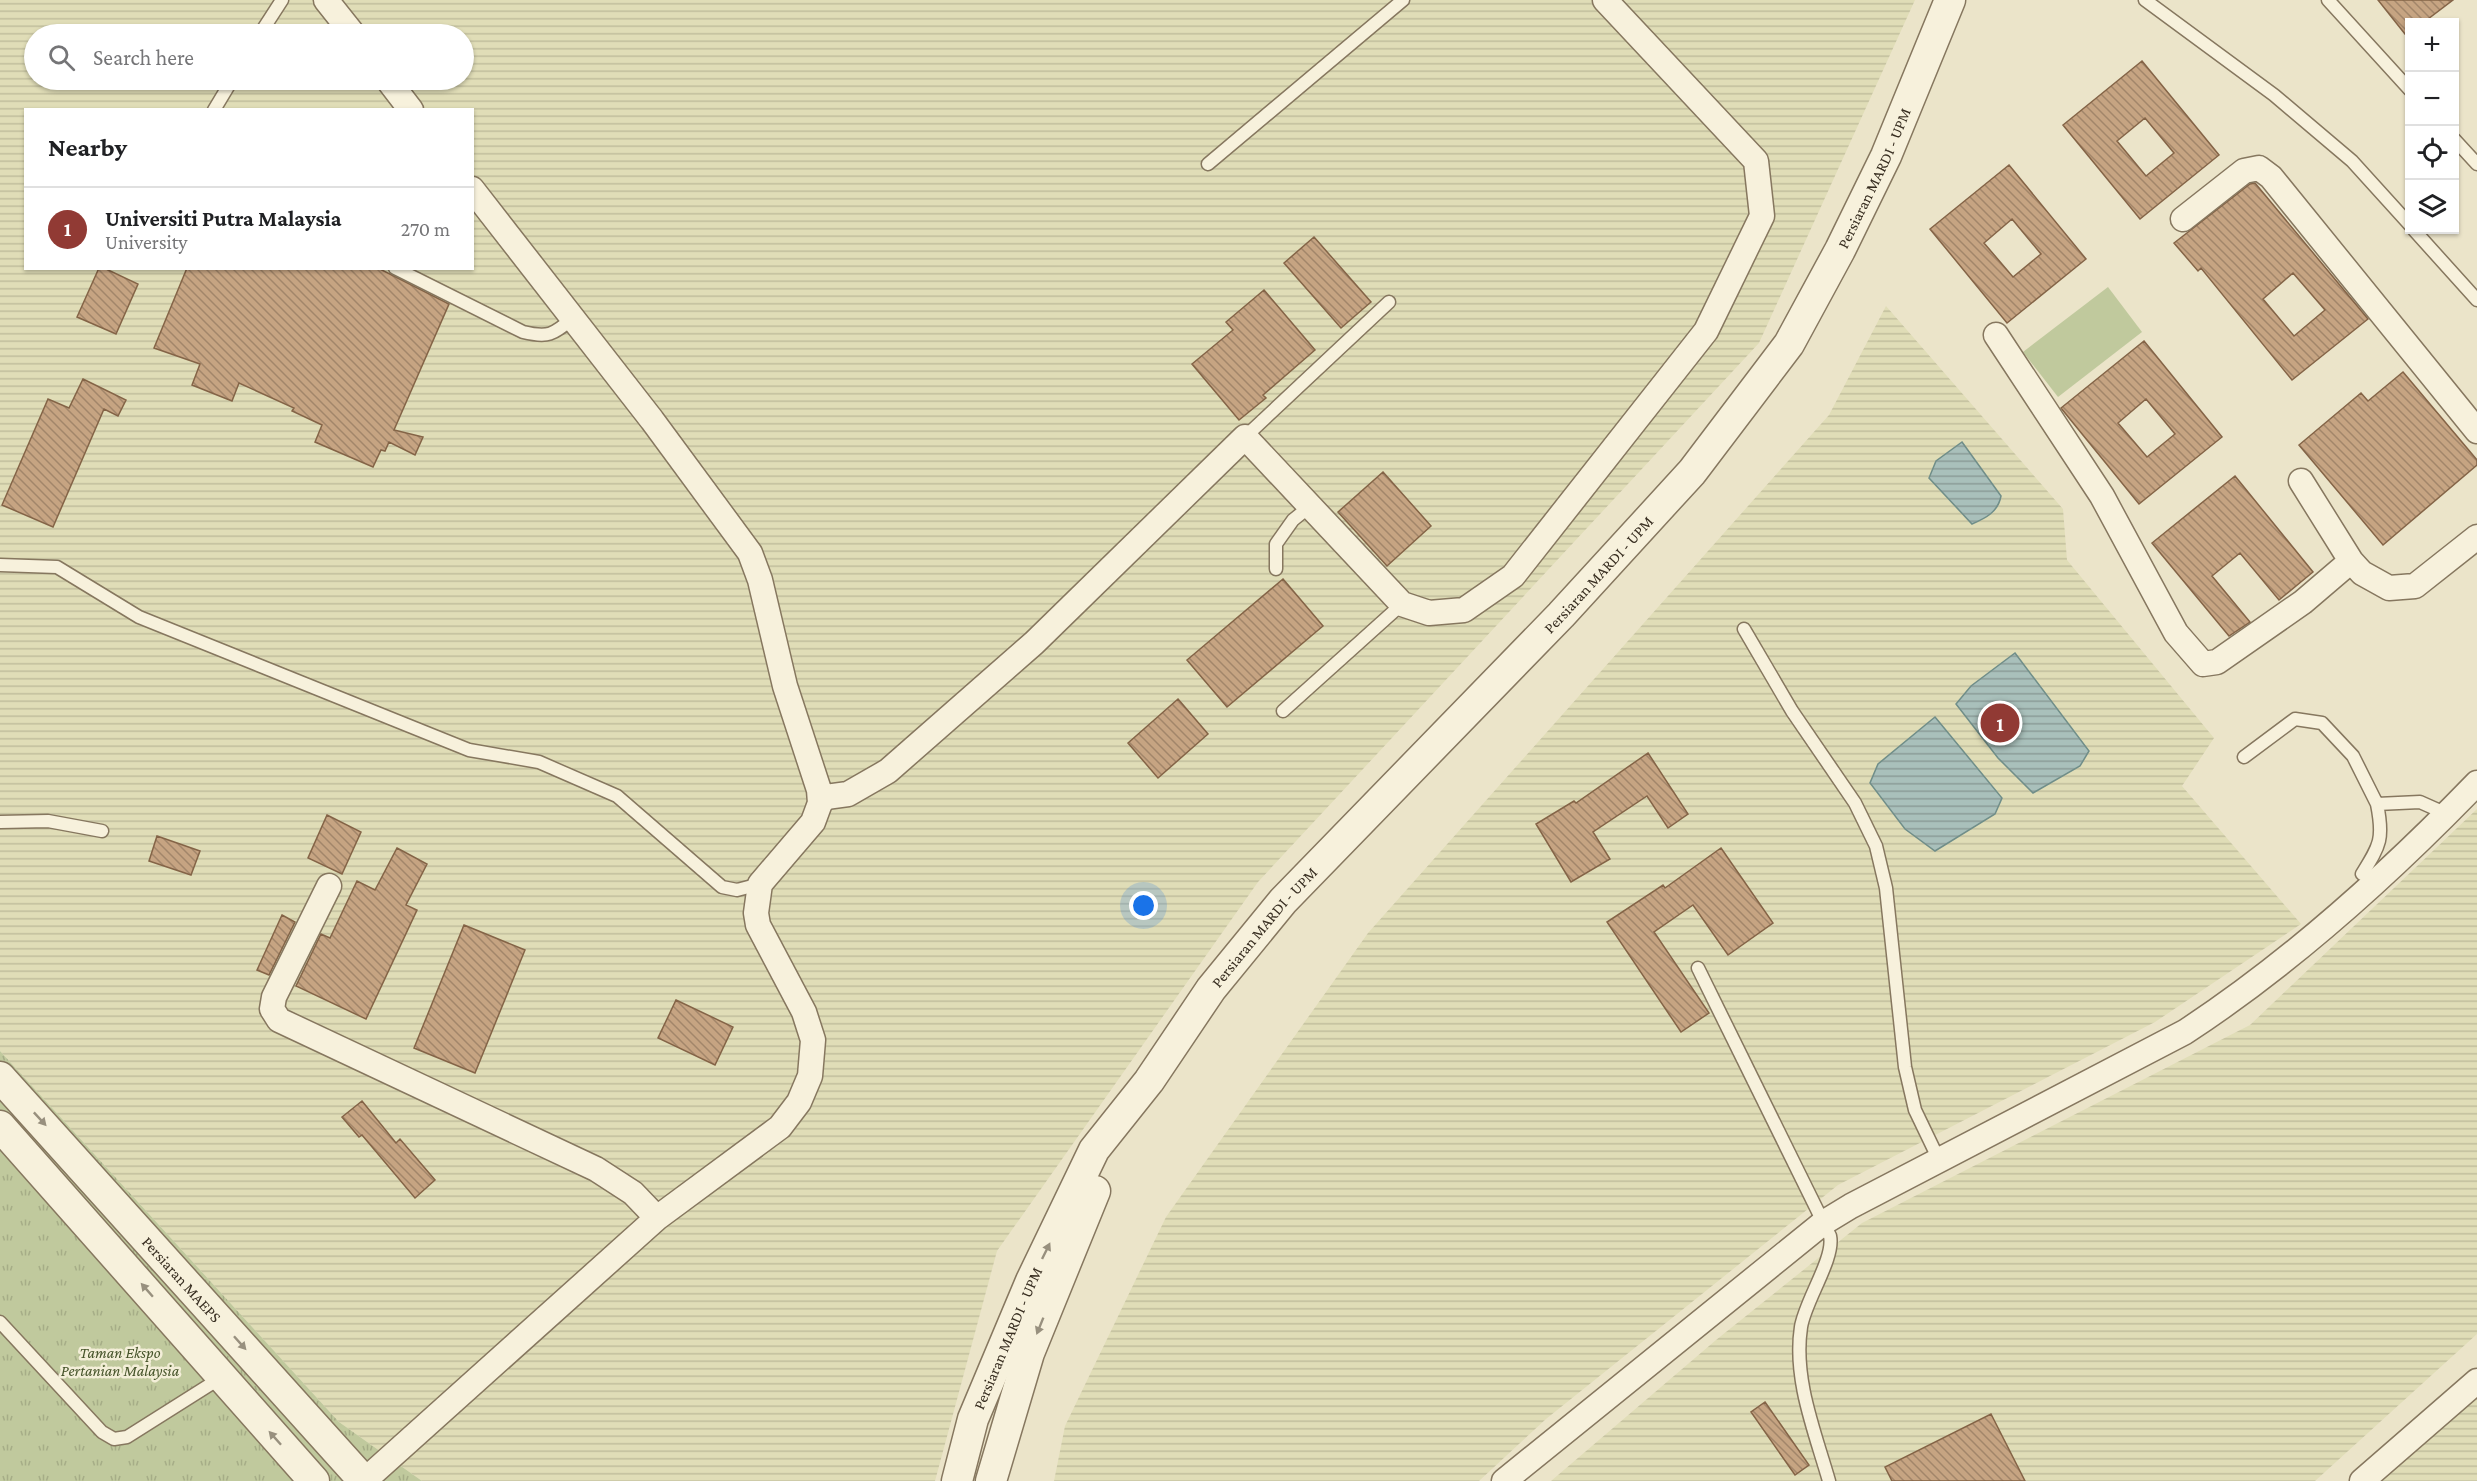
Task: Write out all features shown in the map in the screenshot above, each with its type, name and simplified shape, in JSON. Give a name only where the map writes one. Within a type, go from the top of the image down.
[{"type":"street","points":[[326,0],[345,24]]},
{"type":"street","points":[[364,1481],[657,1218],[780,1127],[799,1102],[810,1076],[813,1040],[804,1012],[758,925],[756,912],[760,884],[834,797],[888,771],[1034,642],[1245,437],[1402,604],[1430,613],[1464,610],[1513,576],[1706,331],[1762,216],[1755,161],[1605,0]]},
{"type":"street","name":"Persiaran MARDI - UPM","points":[[957,1481],[972,1419],[1031,1281],[1094,1150],[1149,1081],[1211,989],[1283,901],[1561,615],[1692,472],[1790,344],[1886,156],[1950,0]]},
{"type":"street","points":[[396,90],[409,108]]},
{"type":"street","points":[[2183,219],[2244,171],[2259,168],[2271,177],[2477,431]]},
{"type":"street","points":[[474,192],[652,420],[750,553],[760,580],[785,686],[819,790],[834,797]]},
{"type":"street","points":[[1996,335],[2102,496],[2176,633],[2203,664],[2217,662],[2304,602],[2351,561]]},
{"type":"street","points":[[2301,481],[2351,561],[2362,573],[2389,588],[2415,586],[2477,537]]},
{"type":"street","points":[[1503,1481],[1823,1223],[1851,1206],[2185,1032],[2211,1015],[2296,951],[2362,893],[2477,783]]},
{"type":"street","points":[[329,886],[274,997],[272,1009],[279,1020],[596,1169],[633,1193],[657,1218]]},
{"type":"street","name":"Persiaran MAEPS","points":[[0,1077],[364,1481]]},
{"type":"street","name":"Persiaran MARDI - UPM","points":[[991,1481],[1029,1353],[1110,1154],[1149,1081]]},
{"type":"street","name":"Persiaran MAEPS","points":[[0,1126],[314,1481]]},
{"type":"street","points":[[2362,1481],[2477,1381]]},
{"type":"lane","points":[[266,24],[282,0]]},
{"type":"lane","points":[[1208,164],[1403,0]]},
{"type":"lane","points":[[2145,0],[2274,95],[2352,161],[2405,221]]},
{"type":"lane","points":[[2328,0],[2405,86]]},
{"type":"lane","points":[[215,108],[226,90]]},
{"type":"lane","points":[[2459,144],[2477,164]]},
{"type":"lane","points":[[2418,234],[2477,300]]},
{"type":"lane","points":[[399,270],[523,332],[542,337],[560,329],[573,318]]},
{"type":"lane","points":[[1245,437],[1389,302]]},
{"type":"lane","points":[[1276,569],[1275,544],[1293,520],[1309,507]]},
{"type":"lane","points":[[0,565],[57,567],[139,617],[469,750],[539,762],[617,796],[722,886],[737,890],[760,884]]},
{"type":"lane","points":[[1283,711],[1402,604]]},
{"type":"lane","points":[[1744,630],[1792,711],[1855,802],[1876,846],[1886,888],[1905,1067],[1915,1110],[1939,1160]]},
{"type":"lane","points":[[2244,757],[2295,719],[2322,723],[2353,756],[2377,804],[2382,831],[2374,854],[2362,874]]},
{"type":"lane","points":[[2377,804],[2420,802],[2447,814]]},
{"type":"lane","points":[[0,822],[48,821],[102,831]]},
{"type":"lane","points":[[1698,968],[1832,1245],[1829,1257],[1812,1292],[1801,1327],[1800,1377],[1829,1481]]},
{"type":"lane","points":[[0,1322],[102,1432],[114,1439],[127,1437],[223,1377]]},
{"type":"shaded area","points":[[0,0],[1915,0],[1759,343],[1258,882],[997,1251],[935,1481],[422,1481],[339,1422],[0,1051]]},
{"type":"shaded area","points":[[1886,306],[2063,509],[2067,560],[2214,738],[2182,786],[2301,924],[2155,1022],[1838,1185],[1546,1419],[1479,1481],[1054,1481],[1065,1426],[1166,1217],[1368,933],[1829,415]]},
{"type":"shaded area","points":[[2477,809],[2477,1334],[2315,1481],[1551,1481],[1716,1340],[1862,1223],[2250,1025]]},
{"type":"shaded area","points":[[2477,1380],[2477,1481],[2369,1481]]},
{"type":"green space","points":[[2108,287],[2142,332],[2058,397],[2023,352]]},
{"type":"green space","name":"Taman Ekspo Pertanian Malaysia","points":[[0,1051],[339,1422],[422,1481],[0,1481]]},
{"type":"water","points":[[1962,442],[2001,496],[1997,506],[1987,517],[1972,524],[1929,478],[1936,461]]},
{"type":"water","points":[[2015,653],[2089,751],[2080,766],[2033,793],[1998,758],[1956,704],[1971,686]]},
{"type":"water","points":[[1935,717],[2002,798],[1995,814],[1935,851],[1905,829],[1870,783],[1878,764]]},
{"type":"building","points":[[2378,0],[2453,0],[2429,18],[2405,18],[2405,34]]},
{"type":"building","points":[[2142,61],[2219,155],[2140,219],[2063,125]],"holes":[[[2145,118],[2174,153],[2146,176],[2117,141]]]},
{"type":"building","points":[[2009,165],[2086,259],[2007,323],[1930,229]],"holes":[[[2012,219],[2041,254],[2013,277],[1984,243]]]},
{"type":"building","points":[[2255,183],[2368,319],[2292,380],[2201,268],[2198,271],[2174,243],[2250,184]],"holes":[[[2293,273],[2325,310],[2294,336],[2263,299]]]},
{"type":"building","points":[[1314,237],[1371,302],[1341,328],[1284,263]]},
{"type":"building","points":[[98,270],[108,270],[138,284],[116,334],[77,317]]},
{"type":"building","points":[[186,270],[382,270],[449,304],[394,430],[423,437],[415,455],[389,442],[385,451],[381,450],[373,467],[315,442],[322,425],[292,411],[294,408],[239,383],[232,401],[192,385],[200,364],[154,348]]},
{"type":"building","points":[[1264,290],[1315,350],[1263,395],[1266,398],[1239,420],[1192,364],[1233,330],[1226,322]]},
{"type":"building","points":[[2144,341],[2222,437],[2139,504],[2061,408]],"holes":[[[2146,399],[2175,434],[2147,457],[2118,423]]]},
{"type":"building","points":[[2403,372],[2477,460],[2477,465],[2383,545],[2299,445],[2361,393],[2368,401]]},
{"type":"building","points":[[83,379],[126,400],[118,416],[104,409],[53,527],[2,505],[48,399],[69,408]]},
{"type":"building","points":[[1383,472],[1431,526],[1387,566],[1338,512]]},
{"type":"building","points":[[2235,476],[2313,572],[2279,600],[2240,553],[2212,576],[2250,622],[2229,636],[2152,543]]},
{"type":"building","points":[[1283,579],[1323,626],[1227,707],[1187,660]]},
{"type":"building","points":[[1178,699],[1208,734],[1158,778],[1128,743]]},
{"type":"building","points":[[1648,753],[1688,814],[1668,828],[1647,796],[1593,832],[1610,859],[1571,882],[1536,824],[1574,801],[1576,803]]},
{"type":"building","points":[[327,815],[361,832],[342,874],[308,858]]},
{"type":"building","points":[[157,836],[200,851],[191,875],[149,861]]},
{"type":"building","points":[[397,848],[427,864],[406,905],[417,910],[366,1019],[296,986],[321,934],[330,938],[357,881],[375,890]]},
{"type":"building","points":[[1721,848],[1773,923],[1728,955],[1693,905],[1654,932],[1709,1013],[1681,1032],[1607,922],[1663,885],[1665,888]]},
{"type":"building","points":[[282,915],[295,922],[269,975],[257,970]]},
{"type":"building","points":[[464,925],[525,950],[475,1073],[414,1048]]},
{"type":"building","points":[[676,1000],[733,1027],[715,1065],[658,1038]]},
{"type":"building","points":[[362,1101],[396,1143],[400,1139],[435,1180],[415,1198],[362,1135],[359,1137],[342,1117]]},
{"type":"building","points":[[1765,1402],[1809,1465],[1795,1475],[1751,1412]]},
{"type":"building","points":[[1991,1414],[2025,1481],[1892,1481],[1885,1467]]},
{"type":"place","name":"Universiti Putra Malaysia","points":[[2000,723]]}]
